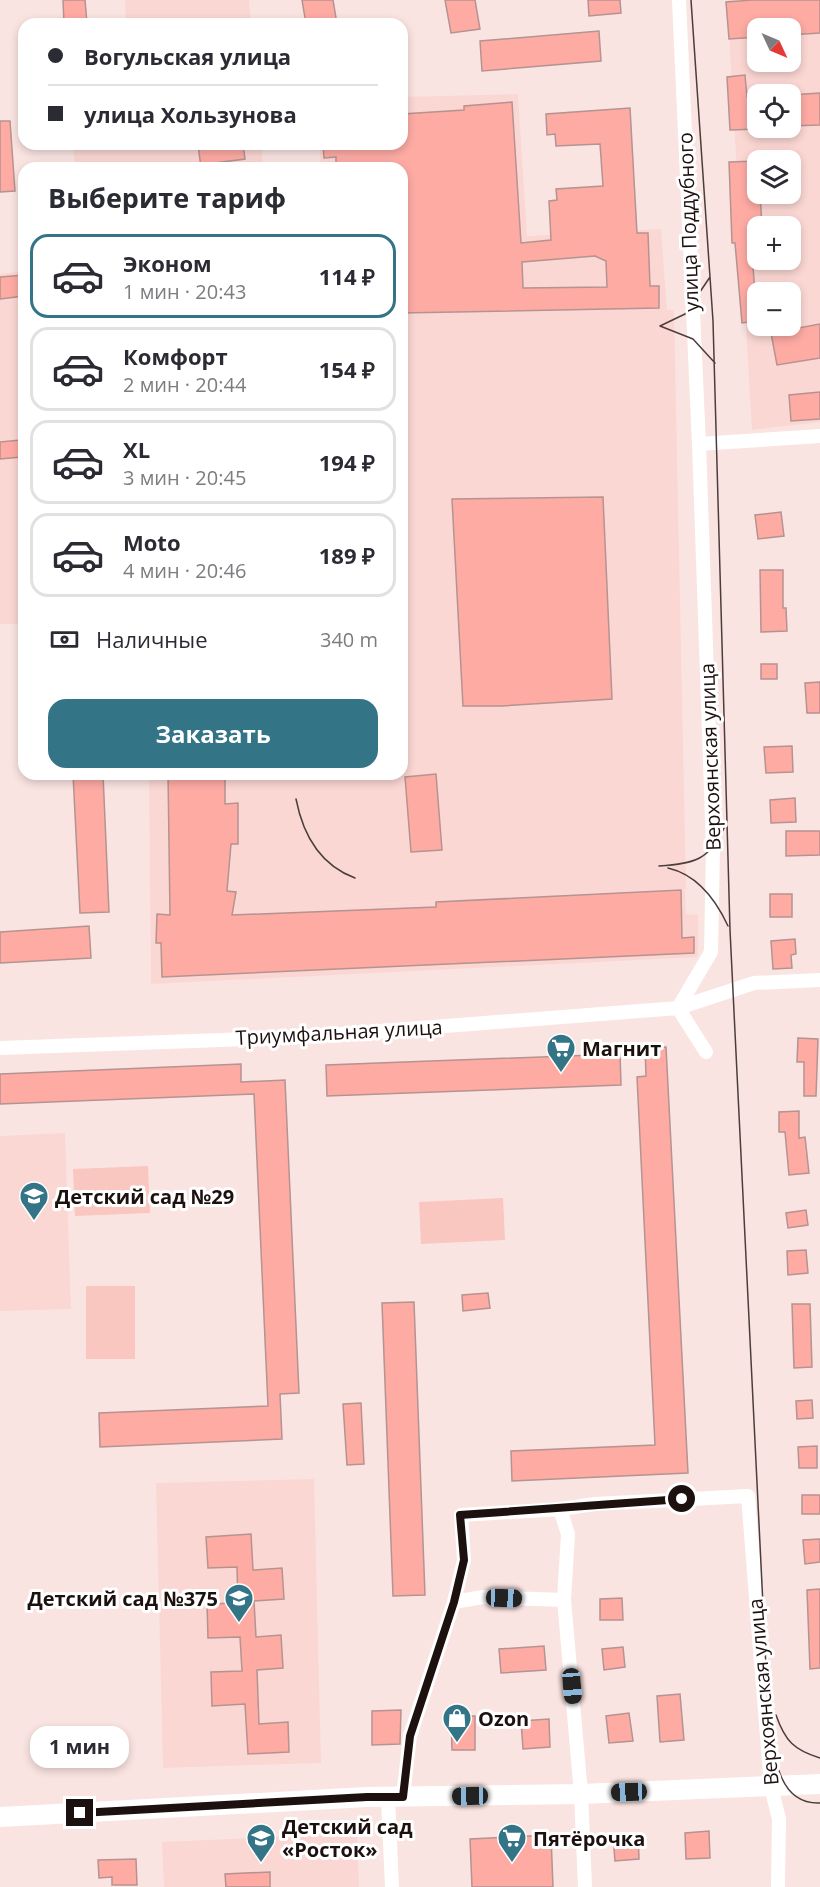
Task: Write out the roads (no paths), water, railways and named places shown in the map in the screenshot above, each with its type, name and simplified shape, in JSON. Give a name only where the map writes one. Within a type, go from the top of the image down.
[{"type":"street","name":"улица Поддубного","points":[[679,0],[699,444]]},
{"type":"street","points":[[699,444],[820,436]]},
{"type":"street","name":"Верхоянская улица","points":[[678,1008],[711,952],[713,848],[699,444]]},
{"type":"street","name":"Триумфальная улица","points":[[0,1048],[304,1037],[678,1008],[754,983],[820,980]]},
{"type":"street","points":[[678,1008],[706,1052]]},
{"type":"street","name":"Верхоянская улица","points":[[560,1509],[595,1504],[748,1496],[771,1787],[779,1819],[778,1887]]},
{"type":"street","points":[[392,1887],[396,1798],[410,1736],[454,1602],[464,1560],[460,1515],[560,1509],[568,1534],[564,1600],[581,1794],[585,1887]]},
{"type":"street","points":[[454,1602],[483,1597],[564,1600]]},
{"type":"street","points":[[0,1817],[396,1798],[581,1794],[820,1784]]},
{"type":"tram line","points":[[691,0],[713,321],[730,930],[768,1708],[774,1753],[784,1783],[792,1794],[804,1801],[820,1803]]},
{"type":"tram line","points":[[660,326],[685,314],[710,277]]},
{"type":"tram line","points":[[660,326],[693,339],[715,363]]},
{"type":"tram line","points":[[296,799],[303,825],[315,847],[332,865],[355,878]]},
{"type":"tram line","points":[[659,866],[682,864],[700,858],[713,846],[725,826]]},
{"type":"tram line","points":[[668,868],[688,876],[705,890],[718,907],[728,926]]},
{"type":"tram line","points":[[776,1715],[783,1732],[797,1748],[820,1758]]},
{"type":"place","name":"Магнит","points":[[561,1074]]},
{"type":"place","name":"Детский сад №29","points":[[34,1222]]},
{"type":"place","name":"Детский сад №375","points":[[239,1624]]},
{"type":"place","name":"Ozon","points":[[457,1744]]},
{"type":"place","name":"Детский сад «Росток»","points":[[261,1864]]},
{"type":"place","name":"Пятёрочка","points":[[512,1864]]}]
